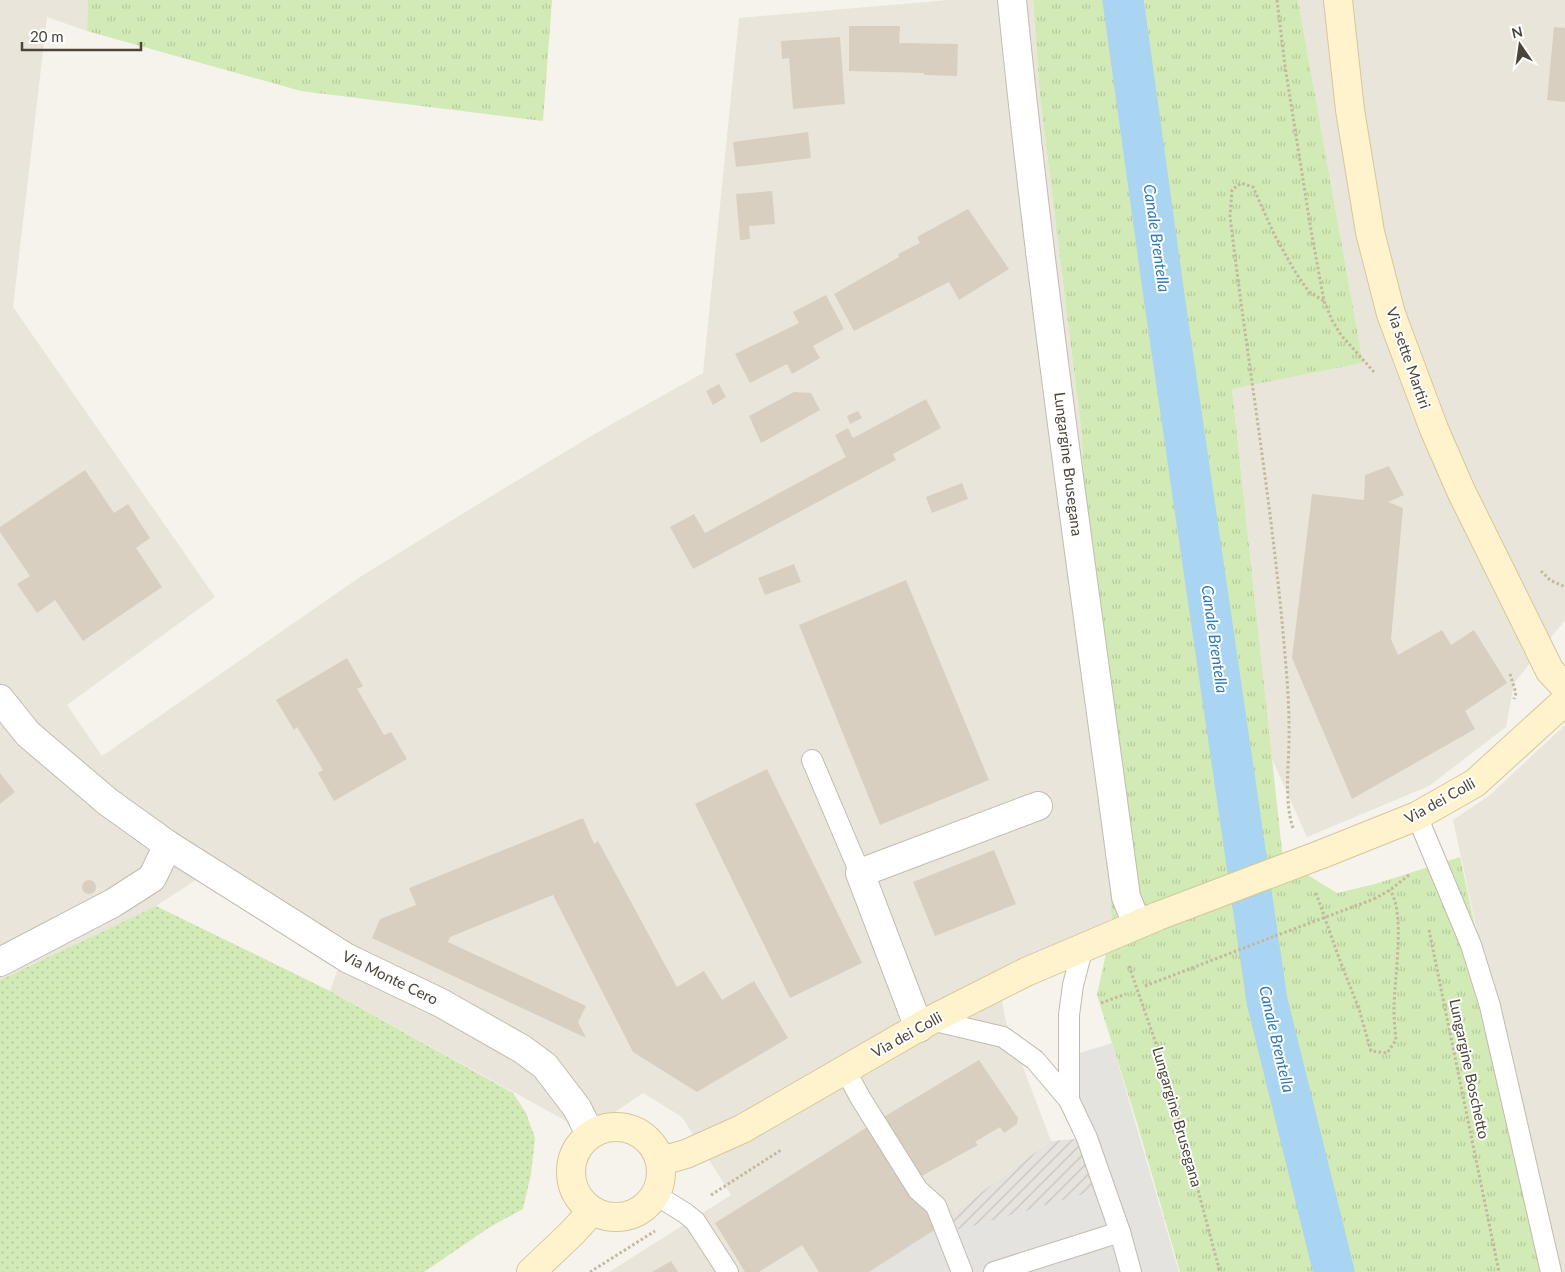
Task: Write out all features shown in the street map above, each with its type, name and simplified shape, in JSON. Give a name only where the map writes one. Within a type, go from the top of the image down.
[{"type":"main road","name":"Via sette Martiri","points":[[1338,0],[1350,110],[1370,232],[1391,314],[1434,430],[1461,491],[1550,671],[1565,687]]},
{"type":"main road","name":"Via dei Colli","points":[[660,1161],[686,1154],[742,1129],[925,1024],[1026,972],[1148,920],[1408,820],[1475,783],[1565,701]]},
{"type":"main road","points":[[618,1126],[633,1130],[646,1137],[655,1147],[660,1161],[662,1173],[656,1195],[643,1208],[627,1216],[609,1217],[592,1211],[576,1194],[572,1184],[570,1172],[575,1151],[590,1134],[604,1128],[618,1126]]},
{"type":"main road","points":[[531,1272],[592,1211]]},
{"type":"street","name":"Lungargine Brusegana","points":[[1012,0],[1026,132],[1080,560],[1126,897],[1148,920]]},
{"type":"street","name":"Via Monte Cero","points":[[0,700],[28,734],[108,802],[168,845],[347,958],[441,1003],[522,1049],[545,1066],[577,1108],[590,1134]]},
{"type":"street","points":[[925,1024],[860,873],[1038,806]]},
{"type":"street","points":[[0,962],[113,903],[152,878],[168,845]]},
{"type":"lane","points":[[812,760],[860,873]]},
{"type":"lane","points":[[1408,820],[1471,946],[1490,1006],[1551,1272]]},
{"type":"lane","points":[[1069,1100],[1069,1015],[1073,985],[1083,947]]},
{"type":"lane","points":[[925,1024],[1003,1037],[1036,1060],[1069,1100],[1087,1138],[1120,1232],[1131,1272]]},
{"type":"lane","points":[[845,1070],[918,1190],[936,1206],[962,1272]]},
{"type":"lane","points":[[656,1195],[695,1221],[728,1272]]},
{"type":"lane","points":[[994,1272],[1120,1232]]},
{"type":"path","points":[[1277,0],[1285,66],[1324,301],[1332,320],[1341,334],[1375,374]]},
{"type":"path","points":[[1296,835],[1290,818],[1288,795],[1289,724],[1282,621],[1230,216],[1232,190],[1242,182],[1253,187],[1274,234],[1309,292],[1324,301]]},
{"type":"path","points":[[1508,665],[1516,693],[1512,707]]},
{"type":"path","points":[[1145,986],[1374,899],[1390,890],[1410,874],[1416,880]]},
{"type":"path","points":[[1313,885],[1359,1009],[1372,1051],[1387,1053],[1396,1040],[1394,1010],[1399,914],[1395,897],[1390,890]]},
{"type":"path","name":"Lungargine Boschetto","points":[[1428,924],[1499,1272]]},
{"type":"path","name":"Lungargine Brusegana","points":[[1129,964],[1167,1075],[1220,1272]]},
{"type":"path","points":[[1098,1004],[1126,994]]},
{"type":"path","points":[[590,1272],[787,1146]]},
{"type":"shaded area","points":[[0,0],[88,0],[87,31],[47,17],[13,307],[215,597],[67,705],[102,756],[360,577],[603,429],[703,373],[739,18],[949,0],[1033,0],[1040,96],[1081,428],[1112,925],[998,980],[1006,1022],[1051,1141],[930,1230],[869,1272],[609,1272],[731,1195],[682,1117],[643,1093],[586,1132],[330,991],[348,940],[219,865],[156,906],[0,980]]},
{"type":"shaded area","points":[[1298,0],[1565,0],[1565,620],[1514,683],[1506,727],[1429,786],[1307,837],[1272,759],[1232,389],[1363,363]]},
{"type":"shaded area","points":[[1565,725],[1565,1272],[1550,1272],[1453,820],[1490,795]]},
{"type":"shaded area","points":[[1112,1043],[1179,1272],[869,1272],[937,1228],[962,1229],[1104,1188],[1087,1138],[1070,1056]]},
{"type":"shaded area","points":[[1087,1138],[1145,1272],[869,1272],[930,1230],[1051,1141]]},
{"type":"green space","points":[[88,0],[552,0],[543,121],[301,91],[87,31]]},
{"type":"green space","points":[[1033,0],[1298,0],[1363,363],[1232,389],[1283,860],[1337,893],[1375,884],[1460,857],[1550,1272],[1180,1272],[1137,1123],[1097,995],[1112,925],[1081,428],[1040,96]]},
{"type":"green space","points":[[156,906],[330,991],[513,1093],[526,1113],[535,1138],[531,1174],[523,1209],[490,1227],[424,1272],[0,1272],[0,980]]},
{"type":"building","points":[[849,26],[900,26],[899,43],[958,44],[957,76],[849,71]]},
{"type":"building","points":[[1554,27],[1565,28],[1565,102],[1547,100]]},
{"type":"building","points":[[840,37],[845,104],[793,109],[789,58],[782,59],[781,41]]},
{"type":"building","points":[[808,132],[811,158],[736,167],[733,142]]},
{"type":"building","points":[[772,191],[775,224],[749,226],[750,239],[740,240],[736,194]]},
{"type":"building","points":[[968,209],[1009,269],[959,300],[949,282],[854,331],[834,294],[899,257],[898,254],[920,243],[917,237]]},
{"type":"building","points":[[826,295],[844,329],[813,346],[820,358],[792,374],[787,364],[750,383],[735,354],[799,323],[793,312]]},
{"type":"building","points":[[719,384],[726,397],[713,405],[706,391]]},
{"type":"building","points":[[794,392],[811,393],[820,410],[761,443],[749,416]]},
{"type":"building","points":[[926,399],[941,428],[893,454],[896,460],[693,569],[670,527],[694,514],[705,533],[846,457],[835,435],[848,428],[853,438]]},
{"type":"building","points":[[858,411],[862,418],[850,424],[847,416]]},
{"type":"building","points":[[1389,466],[1404,495],[1388,502],[1403,508],[1391,639],[1398,655],[1442,630],[1451,645],[1474,630],[1507,683],[1465,711],[1475,729],[1352,799],[1292,658],[1312,494],[1364,500],[1365,475]]},
{"type":"building","points":[[85,470],[114,513],[128,504],[150,538],[136,548],[162,587],[83,641],[55,600],[37,613],[17,584],[30,576],[0,532],[0,527]]},
{"type":"building","points":[[962,483],[968,499],[932,513],[926,497]]},
{"type":"building","points":[[794,564],[801,582],[765,595],[758,578]]},
{"type":"building","points":[[906,580],[989,780],[880,825],[799,625]]},
{"type":"building","points":[[347,658],[363,686],[357,689],[384,735],[391,732],[407,759],[334,801],[318,773],[323,770],[297,727],[294,730],[276,700]]},
{"type":"building","points":[[767,769],[862,963],[790,998],[695,804]]},
{"type":"building","points":[[0,773],[15,792],[0,804]]},
{"type":"building","points":[[583,818],[594,844],[598,841],[677,987],[704,971],[722,1000],[754,981],[788,1038],[697,1092],[633,1052],[553,895],[450,937],[448,942],[586,1006],[578,1022],[586,1038],[372,938],[380,919],[416,905],[409,888]]},
{"type":"building","points":[[994,850],[1016,904],[935,936],[913,882]]},
{"type":"building","points":[[89,880],[94,882],[96,887],[94,892],[89,894],[84,892],[82,887],[84,882]]},
{"type":"building","points":[[979,1060],[1018,1118],[1017,1124],[1004,1133],[1000,1127],[975,1142],[978,1145],[918,1178],[882,1118]]},
{"type":"building","points":[[869,1126],[937,1228],[869,1272],[819,1272],[802,1245],[759,1272],[745,1272],[715,1223]]},
{"type":"building","points":[[671,1261],[678,1272],[652,1272]]},
{"type":"waterway","name":"Canale Brentella","points":[[1123,0],[1164,296],[1267,1001],[1334,1272]]}]
